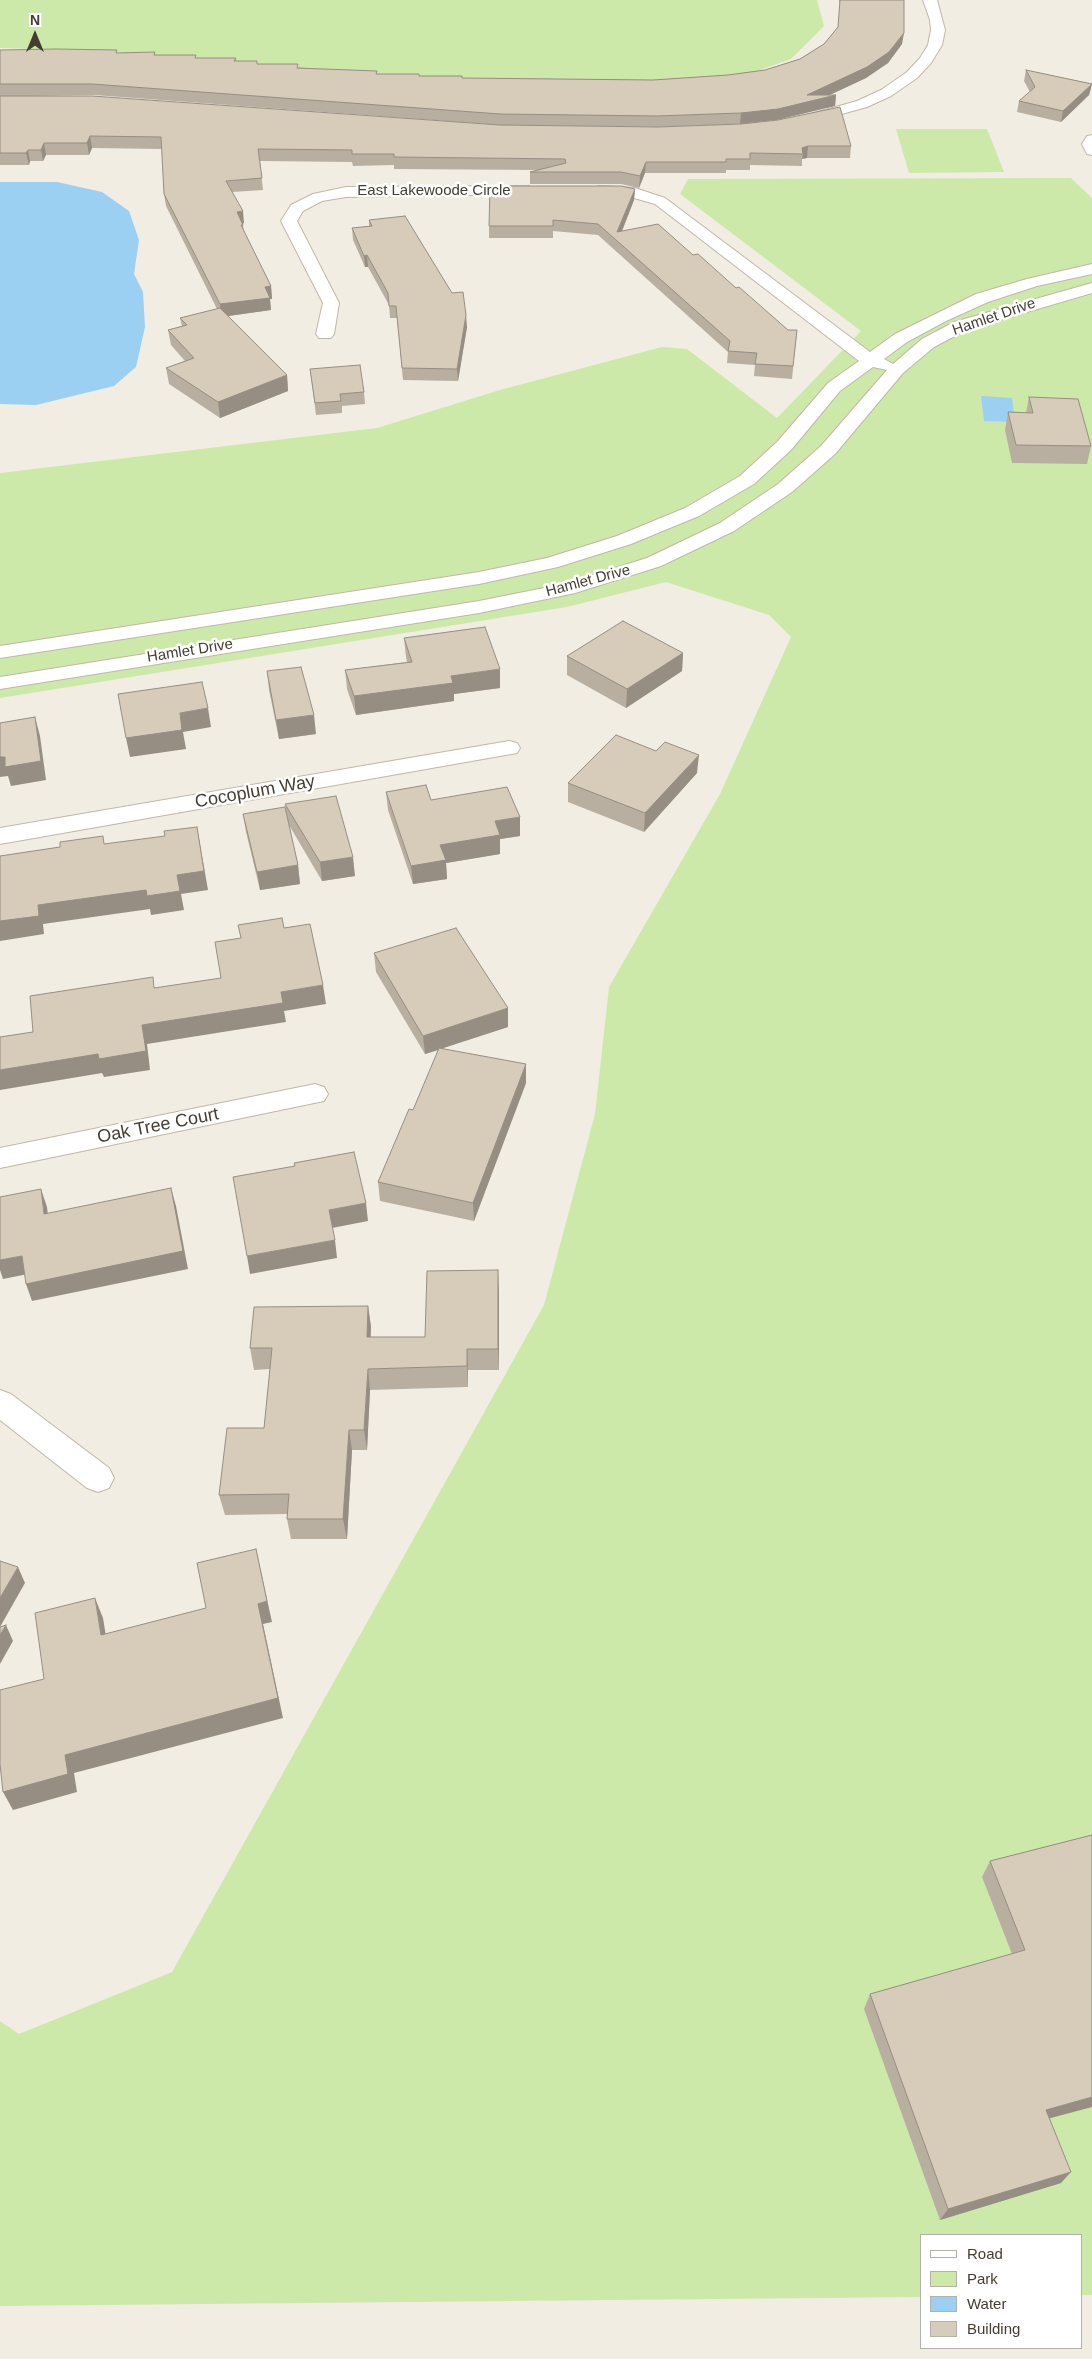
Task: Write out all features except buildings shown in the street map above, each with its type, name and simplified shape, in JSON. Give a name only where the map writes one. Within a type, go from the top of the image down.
[{"type":"street","points":[[793,123],[862,104],[886,93],[912,75],[926,60],[935,45],[938,20],[930,0]]},
{"type":"street","points":[[1092,138],[1089,144],[1092,151]]},
{"type":"street","name":"East Lakewoode Circle","points":[[324,334],[331,303],[289,221],[298,208],[318,197],[346,192],[541,191]]},
{"type":"street","points":[[581,191],[635,193],[660,201],[869,360],[897,369]]},
{"type":"street","name":"Hamlet Drive","points":[[0,652],[479,578],[551,563],[624,540],[692,512],[747,480],[784,446],[834,387],[900,338],[982,298],[1033,282],[1092,269]]},
{"type":"street","name":"Hamlet Drive","points":[[0,683],[245,642],[479,607],[568,589],[654,562],[727,527],[785,488],[828,450],[897,369],[928,344],[960,326],[1010,310],[1092,288]]},
{"type":"street","name":"Cocoplum Way","points":[[0,836],[509,748]]},
{"type":"street","name":"Oak Tree Court","points":[[0,1158],[315,1094]]},
{"type":"street","points":[[0,1403],[98,1478]]},
{"type":"green space","points":[[0,0],[817,0],[824,26],[791,59],[734,79],[606,87],[355,76],[105,51],[0,48]]},
{"type":"green space","points":[[896,129],[987,129],[1004,172],[909,173]]},
{"type":"green space","points":[[1071,178],[1092,198],[1092,2295],[1082,2295],[1082,2234],[920,2234],[920,2297],[0,2306],[0,2021],[19,2034],[172,1972],[544,1305],[595,1114],[609,987],[720,794],[791,637],[769,615],[666,582],[567,607],[0,698],[0,473],[377,428],[500,390],[662,347],[687,349],[777,418],[861,331],[680,194],[688,179]]},
{"type":"water","points":[[0,182],[57,182],[102,192],[129,211],[139,240],[134,274],[143,292],[145,327],[136,367],[114,386],[36,405],[0,404]]},
{"type":"water","points":[[981,396],[1012,398],[1015,422],[984,421]]}]
